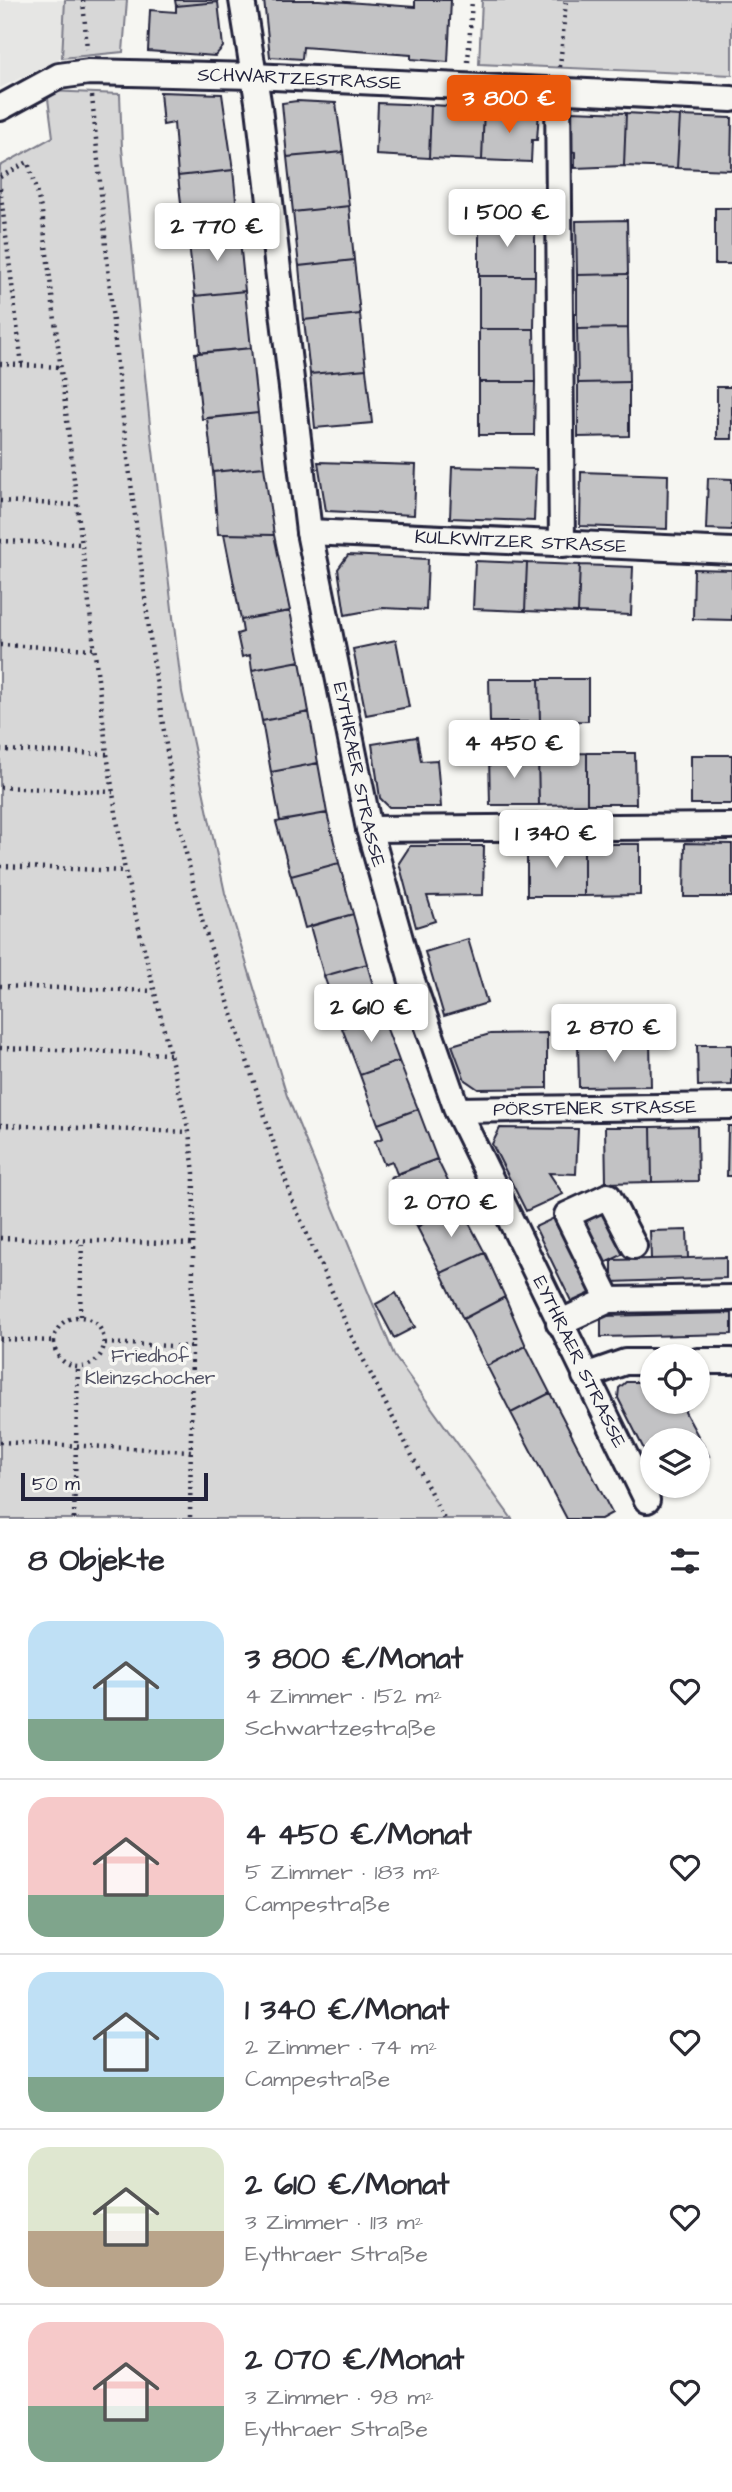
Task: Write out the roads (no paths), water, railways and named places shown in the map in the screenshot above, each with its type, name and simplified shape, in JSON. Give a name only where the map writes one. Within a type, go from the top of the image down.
[{"type":"street","name":"EYTHRAER STRASSE","points":[[242,0],[309,533],[369,828],[411,978],[457,1110],[647,1500]]},
{"type":"street","name":"SCHWARTZESTRASSE","points":[[0,108],[59,76],[89,72],[253,76],[732,99]]},
{"type":"street","points":[[558,92],[562,544]]},
{"type":"street","name":"KULKWITZER STRASSE","points":[[309,533],[732,551]]},
{"type":"street","points":[[369,828],[732,826]]},
{"type":"street","name":"PÖRSTENER STRASSE","points":[[457,1110],[732,1106]]},
{"type":"street","points":[[609,1300],[567,1216],[608,1196],[634,1247]]},
{"type":"street","points":[[559,1323],[609,1300],[732,1298]]},
{"type":"street","points":[[710,1361],[732,1361]]},
{"type":"street","points":[[585,1376],[625,1363],[640,1362]]},
{"type":"park label","name":"Friedhof Kleinzschocher","points":[[150,1367]]}]
